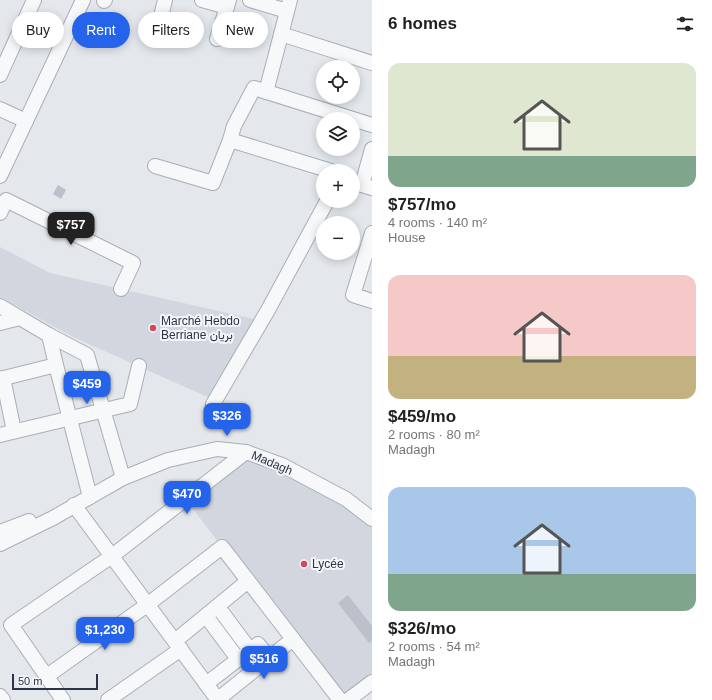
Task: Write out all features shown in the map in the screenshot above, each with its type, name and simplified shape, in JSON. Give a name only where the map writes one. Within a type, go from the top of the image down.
[{"type":"street","points":[[0,74],[34,0]]},
{"type":"street","points":[[0,176],[83,0]]},
{"type":"street","points":[[162,12],[165,0]]},
{"type":"street","points":[[202,0],[228,4]]},
{"type":"street","points":[[250,0],[288,6],[266,92]]},
{"type":"street","points":[[281,34],[372,63]]},
{"type":"street","points":[[155,166],[212,183],[230,140],[234,126],[254,88],[372,125]]},
{"type":"street","points":[[0,109],[26,121]]},
{"type":"street","points":[[230,140],[316,166]]},
{"type":"street","points":[[363,182],[372,149]]},
{"type":"street","points":[[0,213],[6,200],[133,263],[121,289]]},
{"type":"street","points":[[213,404],[268,310],[323,208]]},
{"type":"street","points":[[372,233],[353,295],[372,301]]},
{"type":"street","points":[[0,306],[87,355],[123,478]]},
{"type":"street","points":[[0,323],[20,318]]},
{"type":"street","points":[[50,335],[56,365],[90,497]]},
{"type":"street","points":[[14,431],[1,378],[56,365]]},
{"type":"street","points":[[0,435],[130,404],[139,366]]},
{"type":"street","name":"Madagh","points":[[0,544],[54,518],[74,505],[123,478],[168,460],[217,449],[246,452],[282,465],[346,499],[372,519]]},
{"type":"street","points":[[63,700],[11,625],[112,556],[246,452]]},
{"type":"street","points":[[74,505],[218,700],[270,660],[294,639]]},
{"type":"street","name":"Madagh","points":[[0,532],[57,509],[74,505]]},
{"type":"street","points":[[47,676],[147,605],[222,547],[340,700]]},
{"type":"street","points":[[108,700],[178,645],[206,616],[248,581]]},
{"type":"street","points":[[218,607],[250,650]]},
{"type":"street","points":[[206,616],[238,659]]},
{"type":"street","points":[[206,684],[258,644],[270,660]]},
{"type":"street","points":[[348,700],[372,682]]},
{"type":"street","points":[[0,696],[3,700]]},
{"type":"shaded area","name":"Marché Hebdo Berriane بريان","points":[[0,247],[50,273],[254,319],[212,399],[73,337],[0,297]]},
{"type":"shaded area","name":"Lycée","points":[[246,452],[372,519],[372,682],[348,700],[293,639],[186,500]]},
{"type":"building","points":[[58,185],[66,190],[61,199],[53,194]]},
{"type":"building","points":[[348,595],[372,626],[372,641],[369,643],[338,603]]},
{"type":"place","name":"Marché Hebdo Berriane بريان","points":[[153,328]]},
{"type":"place","name":"Lycée","points":[[304,564]]}]
